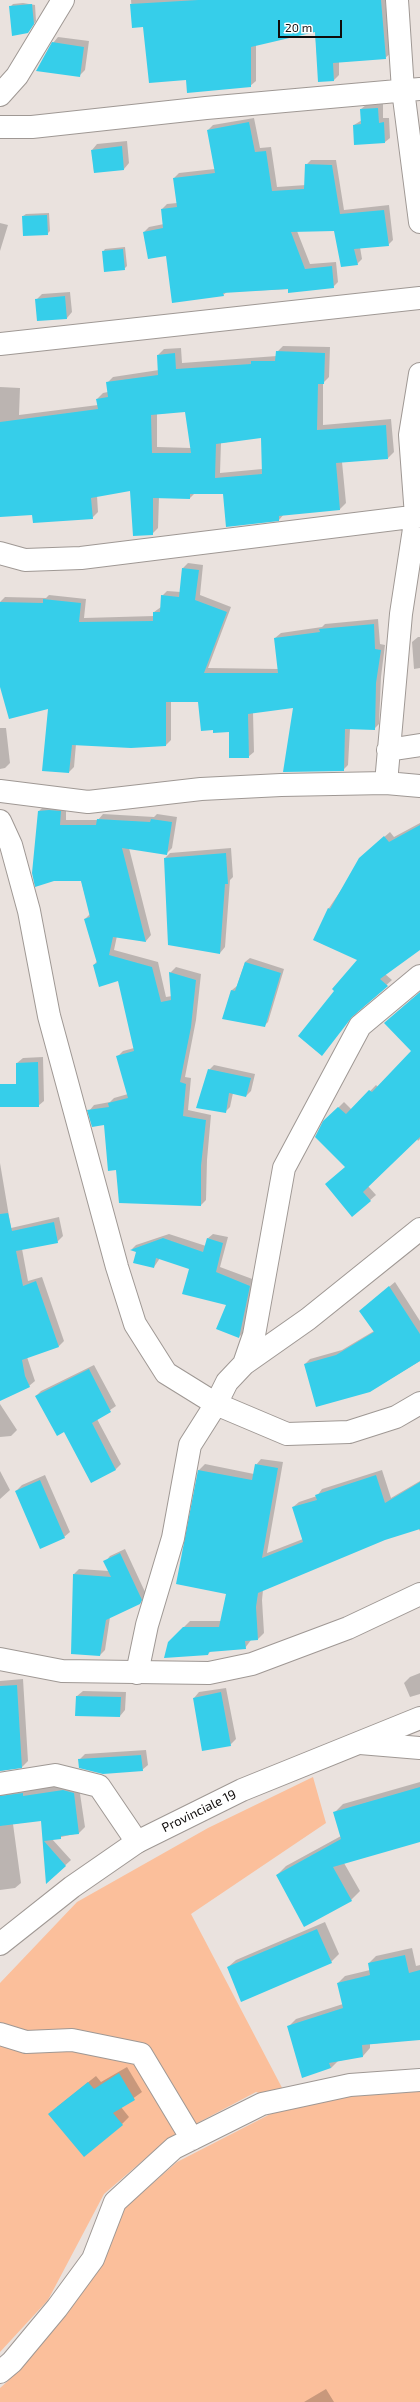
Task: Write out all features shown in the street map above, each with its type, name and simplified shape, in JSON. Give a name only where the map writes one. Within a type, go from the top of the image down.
[{"type":"street","points":[[0,95],[17,76],[63,0]]},
{"type":"street","points":[[397,0],[412,89],[420,222]]},
{"type":"street","points":[[0,127],[32,128],[206,108],[412,89]]},
{"type":"street","points":[[0,344],[420,298]]},
{"type":"street","points":[[386,782],[401,614],[418,516],[410,434],[420,374]]},
{"type":"street","points":[[0,553],[24,560],[81,558],[418,516]]},
{"type":"street","points":[[388,750],[420,745]]},
{"type":"street","points":[[0,791],[88,802],[201,789],[386,782],[420,786]]},
{"type":"street","points":[[0,821],[11,845],[30,911],[49,1016],[117,1267],[135,1324],[166,1373],[216,1404],[249,1420],[287,1434],[349,1432],[396,1417],[420,1403]]},
{"type":"street","points":[[244,1364],[254,1335],[284,1168],[360,1026],[420,976]]},
{"type":"street","points":[[137,1673],[147,1625],[173,1538],[190,1444],[216,1404],[227,1382],[244,1364],[308,1319],[420,1229]]},
{"type":"street","points":[[0,1659],[62,1671],[137,1673],[209,1672],[252,1664],[348,1628],[420,1594]]},
{"type":"street","name":"Provinciale 19","points":[[0,1944],[72,1886],[137,1842],[242,1790],[420,1718]]},
{"type":"street","points":[[360,1742],[420,1748]]},
{"type":"street","points":[[0,1784],[55,1775],[99,1786],[137,1842]]},
{"type":"street","points":[[0,2034],[26,2042],[72,2040],[141,2054],[192,2139]]},
{"type":"street","points":[[0,2372],[12,2362],[52,2314],[93,2259],[115,2202],[174,2148],[262,2104],[350,2085],[420,2080]]},
{"type":"shaded area","points":[[313,1777],[326,1823],[191,1914],[290,2103],[350,2091],[420,2092],[420,2402],[0,2402],[0,2388],[9,2380],[100,2266],[119,2213],[177,2162],[290,2104],[256,2092],[169,2138],[104,2194],[48,2300],[0,2352],[0,1983],[77,1902],[208,1828]]},
{"type":"building","points":[[198,0],[381,0],[386,59],[333,63],[334,81],[318,82],[315,32],[251,47],[251,87],[187,93],[186,80],[149,83],[143,27],[132,28],[130,4]]},
{"type":"building","points":[[32,4],[34,24],[28,33],[12,36],[9,6]]},
{"type":"building","points":[[52,42],[84,47],[80,77],[36,71]]},
{"type":"building","points":[[378,108],[379,123],[384,122],[385,143],[354,145],[353,125],[361,124],[360,109]]},
{"type":"building","points":[[249,122],[255,152],[266,151],[272,191],[304,189],[305,164],[332,165],[340,214],[384,210],[389,246],[354,249],[358,265],[341,267],[334,231],[291,232],[305,269],[332,266],[334,288],[288,293],[288,289],[223,293],[224,296],[172,303],[166,256],[148,259],[143,232],[163,228],[161,209],[177,207],[173,178],[215,173],[207,130]]},
{"type":"building","points":[[122,146],[124,170],[94,173],[91,150]]},
{"type":"building","points":[[47,215],[48,235],[23,236],[22,216]]},
{"type":"building","points":[[123,249],[125,270],[104,272],[102,251]]},
{"type":"building","points":[[65,296],[67,319],[37,321],[35,299]]},
{"type":"building","points":[[276,351],[325,353],[324,384],[318,384],[317,430],[386,425],[388,459],[336,463],[340,510],[279,516],[279,521],[226,527],[223,494],[190,494],[190,499],[153,498],[153,535],[133,536],[130,491],[91,498],[93,519],[33,523],[32,515],[0,517],[0,422],[98,409],[96,399],[108,397],[106,382],[158,375],[157,355],[175,353],[176,369],[251,364],[251,361],[275,361]],"holes":[[[185,412],[191,453],[152,453],[151,415]],[[261,438],[262,474],[215,478],[216,444]]]},
{"type":"building","points":[[182,568],[199,570],[195,600],[227,612],[204,673],[278,673],[274,638],[320,632],[319,629],[374,624],[375,649],[381,650],[376,683],[375,730],[345,729],[344,771],[283,772],[293,708],[248,714],[249,758],[229,758],[229,732],[213,733],[213,730],[201,731],[198,702],[166,702],[166,746],[131,748],[72,745],[69,773],[42,771],[48,709],[9,719],[0,687],[0,602],[43,603],[43,599],[81,603],[79,622],[153,621],[153,612],[160,612],[161,595],[179,597]]},
{"type":"building","points":[[38,811],[61,811],[60,825],[96,825],[97,819],[150,822],[151,819],[172,822],[167,855],[122,848],[146,942],[113,937],[109,955],[152,967],[161,1002],[171,1000],[169,972],[196,980],[191,1027],[180,1082],[186,1084],[183,1116],[206,1120],[201,1166],[201,1206],[119,1203],[116,1170],[108,1171],[104,1125],[92,1127],[87,1110],[109,1107],[108,1103],[128,1098],[116,1056],[134,1051],[118,981],[99,987],[93,965],[97,963],[84,919],[90,917],[81,881],[54,881],[35,887],[32,873]]},
{"type":"building","points":[[420,825],[420,950],[380,979],[388,986],[352,1017],[322,1056],[298,1036],[334,991],[332,989],[357,960],[313,940],[328,908],[330,909],[359,858],[384,836],[389,842]]},
{"type":"building","points":[[226,853],[228,884],[225,884],[220,954],[168,945],[164,858]]},
{"type":"building","points":[[245,962],[281,973],[265,1027],[222,1019],[231,990],[235,991]]},
{"type":"building","points":[[420,992],[420,1137],[363,1192],[371,1201],[352,1217],[325,1184],[345,1167],[315,1137],[323,1121],[338,1107],[346,1114],[369,1090],[372,1092],[411,1051],[384,1023]]},
{"type":"building","points":[[38,1062],[39,1107],[0,1107],[0,1084],[16,1084],[16,1063]]},
{"type":"building","points":[[208,1069],[251,1078],[246,1097],[229,1093],[226,1113],[196,1108]]},
{"type":"building","points":[[8,1213],[12,1231],[54,1222],[58,1243],[16,1251],[23,1286],[36,1281],[59,1347],[22,1360],[25,1376],[30,1387],[0,1401],[0,1214]]},
{"type":"building","points":[[163,1238],[203,1252],[207,1238],[223,1243],[216,1272],[250,1286],[239,1338],[216,1329],[226,1305],[182,1294],[189,1269],[156,1258],[154,1268],[133,1263],[136,1252],[130,1250]]},
{"type":"building","points":[[389,1286],[420,1334],[420,1361],[370,1392],[316,1407],[304,1364],[336,1355],[374,1332],[359,1311]]},
{"type":"building","points":[[89,1369],[111,1412],[92,1423],[116,1470],[91,1483],[64,1432],[57,1436],[35,1396]]},
{"type":"building","points":[[255,1464],[278,1468],[262,1558],[303,1542],[292,1507],[317,1500],[315,1495],[376,1475],[385,1503],[420,1482],[420,1529],[385,1540],[258,1593],[256,1607],[258,1640],[245,1641],[246,1649],[209,1652],[208,1655],[164,1658],[168,1642],[183,1627],[219,1627],[226,1594],[176,1584],[198,1470],[252,1480]]},
{"type":"building","points":[[40,1480],[65,1538],[40,1549],[15,1491]]},
{"type":"building","points":[[120,1553],[142,1600],[140,1604],[106,1620],[100,1656],[71,1654],[73,1574],[111,1577],[103,1561]]},
{"type":"building","points":[[17,1685],[22,1768],[0,1771],[0,1686]]},
{"type":"building","points":[[221,1692],[231,1746],[202,1751],[193,1698]]},
{"type":"building","points":[[76,1696],[121,1697],[120,1717],[75,1716]]},
{"type":"building","points":[[141,1755],[143,1771],[103,1774],[79,1768],[78,1759]]},
{"type":"building","points":[[420,1787],[420,1842],[333,1867],[352,1901],[304,1927],[276,1875],[341,1839],[333,1812]]},
{"type":"building","points":[[63,1790],[74,1793],[79,1834],[61,1836],[61,1839],[44,1841],[66,1866],[46,1884],[41,1821],[0,1826],[0,1796],[23,1793],[23,1796]]},
{"type":"building","points":[[317,1929],[332,1963],[241,2002],[227,1967]]},
{"type":"building","points":[[405,1955],[409,1973],[420,1970],[420,2040],[362,2045],[363,2057],[329,2063],[331,2068],[302,2078],[287,2026],[343,2008],[337,1983],[370,1975],[368,1963]]},
{"type":"building","points":[[119,2073],[135,2100],[113,2113],[123,2125],[84,2157],[48,2114],[88,2082],[94,2089]]}]
